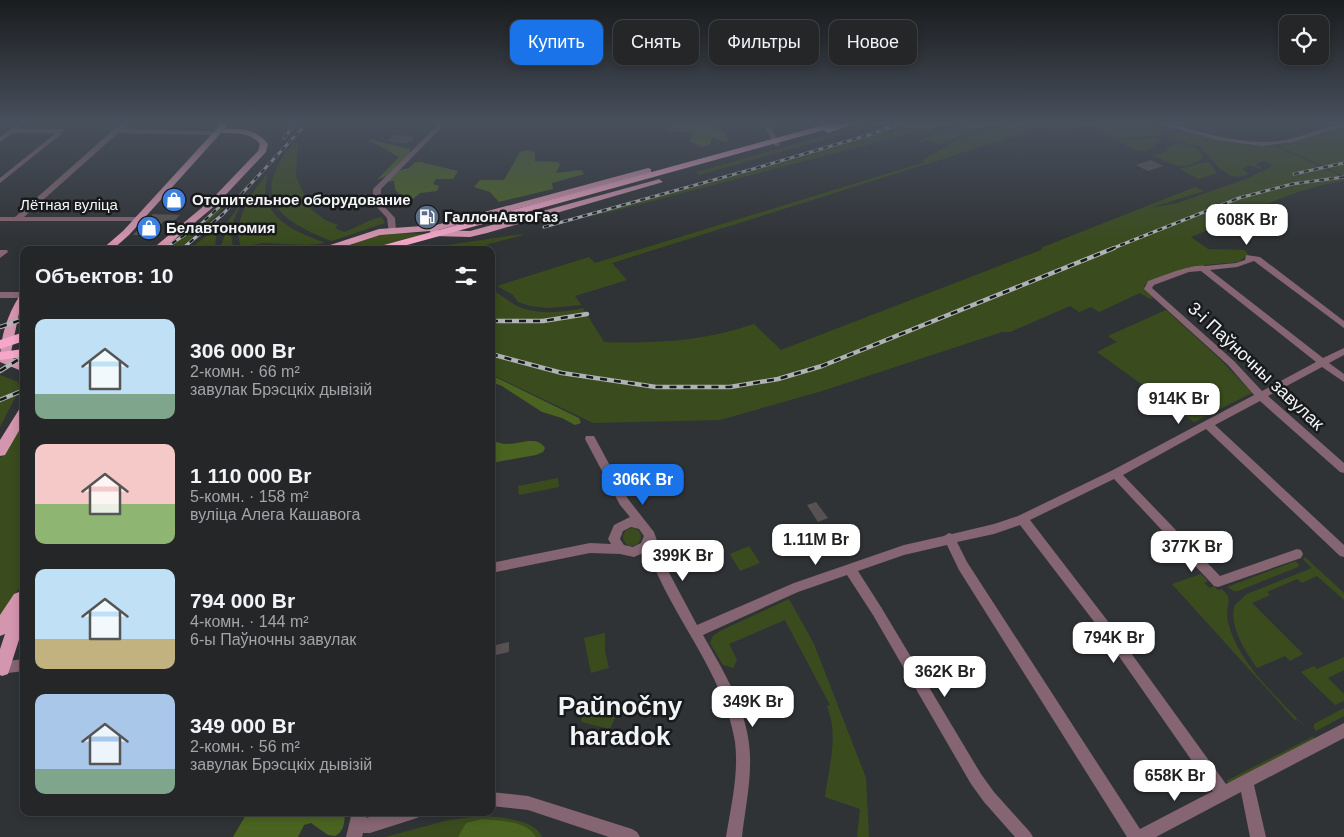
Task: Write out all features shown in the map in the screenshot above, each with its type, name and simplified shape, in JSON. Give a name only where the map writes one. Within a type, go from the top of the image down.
[{"type":"highway","points":[[410,246],[695,163]]},
{"type":"highway","points":[[392,246],[655,176],[714,163]]},
{"type":"highway","points":[[0,345],[20,338]]},
{"type":"highway","points":[[1,358],[20,354]]},
{"type":"main road","points":[[111,246],[188,163]]},
{"type":"main road","points":[[153,246],[206,202],[244,163]]},
{"type":"main road","points":[[161,246],[214,202],[251,163]]},
{"type":"main road","points":[[392,231],[470,234],[520,221],[655,176]]},
{"type":"main road","points":[[336,246],[368,235],[392,231],[428,229],[512,207],[655,176]]},
{"type":"main road","points":[[512,207],[505,211],[505,217],[509,220],[520,221]]},
{"type":"main road","points":[[477,216],[489,215],[496,221],[487,230]]},
{"type":"main road","points":[[20,303],[14,313],[1,358],[20,366]]},
{"type":"main road","points":[[0,451],[20,418]]},
{"type":"main road","points":[[0,629],[20,599]]},
{"type":"main road","points":[[1,670],[20,611]]},
{"type":"main road","points":[[1,670],[20,632]]},
{"type":"street","points":[[0,181],[22,163]]},
{"type":"street","points":[[17,219],[80,163]]},
{"type":"street","points":[[392,231],[391,218],[377,202],[377,189],[404,163]]},
{"type":"street","name":"Лётная вуліца","points":[[0,219],[138,219]]},
{"type":"street","points":[[0,252],[4,252],[0,256]]},
{"type":"street","points":[[1201,267],[1235,265],[1254,261],[1344,326]]},
{"type":"street","points":[[1201,267],[1344,379]]},
{"type":"street","name":"3-і Паўночны завулак","points":[[1201,267],[1179,272],[1148,286],[1152,294],[1231,363],[1261,396],[1344,469]]},
{"type":"street","points":[[0,295],[20,296]]},
{"type":"street","points":[[694,632],[794,588],[912,547],[994,529],[1022,519],[1115,474],[1344,351]]},
{"type":"street","points":[[1208,424],[1344,552]]},
{"type":"street","points":[[590,439],[624,502],[649,531],[661,570],[726,692],[735,716],[742,742],[743,770],[734,837]]},
{"type":"street","points":[[1115,474],[1218,582],[1298,554]]},
{"type":"street","points":[[624,502],[624,514],[614,539],[625,551]]},
{"type":"street","points":[[1022,519],[1106,628],[1224,794]]},
{"type":"street","points":[[595,547],[630,522],[643,525]]},
{"type":"street","points":[[949,538],[963,566],[1136,837]]},
{"type":"street","points":[[625,551],[642,549],[650,539]]},
{"type":"street","points":[[495,567],[595,547],[625,551],[648,558],[661,570]]},
{"type":"street","points":[[850,569],[882,619],[976,779],[989,797],[1025,837]]},
{"type":"street","points":[[1,670],[20,666]]},
{"type":"street","points":[[1140,837],[1344,730]]},
{"type":"street","points":[[1246,783],[1258,837]]},
{"type":"street","points":[[495,799],[528,803],[632,837]]},
{"type":"street","points":[[357,825],[370,825],[400,816]]},
{"type":"green space","points":[[280,163],[297,163],[296,177],[311,209],[325,220],[338,225],[335,228],[344,232],[377,218],[382,217],[385,223],[332,241],[313,233],[284,215],[275,204],[272,192],[273,178]]},
{"type":"green space","points":[[393,163],[400,163],[386,176],[377,180]]},
{"type":"green space","points":[[414,163],[425,163],[458,171],[453,179],[436,179],[433,184],[439,186],[437,191],[420,193],[413,199],[402,198],[395,189],[394,181],[386,182],[396,171],[409,168]]},
{"type":"green space","points":[[514,163],[559,163],[560,165],[556,173],[581,170],[584,174],[552,183],[553,189],[499,202],[490,192],[474,187],[480,180],[504,180]]},
{"type":"green space","points":[[728,163],[741,163],[699,175],[696,172]]},
{"type":"green space","points":[[779,163],[797,163],[610,212],[571,220]]},
{"type":"green space","points":[[922,163],[929,163],[612,263],[627,280],[575,296],[581,305],[547,308],[530,306],[518,302],[513,295],[497,286],[589,257],[595,263]]},
{"type":"green space","points":[[1169,163],[1194,163],[1183,166]]},
{"type":"green space","points":[[1202,163],[1210,163],[1217,173],[1199,179],[1179,169]]},
{"type":"green space","points":[[1215,163],[1258,163],[1255,164],[1262,168],[1259,169],[1250,165],[1242,169],[1249,174],[1240,177],[1231,176]]},
{"type":"green space","points":[[1269,163],[1313,163],[1341,176],[1344,178],[1344,181],[1304,190],[1266,204],[1191,237],[1208,249],[1244,250],[1248,254],[1239,262],[1193,266],[1148,281],[1144,286],[1153,298],[1150,299],[1140,293],[1099,312],[1091,307],[1079,312],[1070,306],[1010,332],[1002,332],[822,391],[720,420],[593,423],[495,376],[495,292],[515,305],[539,312],[557,312],[583,308],[604,342],[661,342],[699,338],[754,324],[781,350],[1041,250],[1043,247],[1195,187],[1204,191],[1150,208],[1177,203],[1249,178],[1274,165]]},
{"type":"green space","points":[[1316,163],[1344,163],[1344,176]]},
{"type":"green space","points":[[267,174],[265,194],[269,206],[275,214],[290,227],[326,243],[307,245],[263,243],[241,246],[239,227],[241,217],[255,190]]},
{"type":"green space","points":[[237,194],[207,225],[182,246],[172,246],[202,224]]},
{"type":"green space","points":[[247,194],[236,214],[232,227],[233,246],[221,246],[229,220]]},
{"type":"green space","points":[[222,223],[216,237],[215,246],[194,246]]},
{"type":"green space","points":[[398,233],[426,234],[383,246],[347,244],[373,235]]},
{"type":"green space","points":[[522,234],[523,235],[481,246],[442,246]]},
{"type":"green space","points":[[1166,310],[1220,359],[1252,393],[1194,422],[1097,352],[1117,342],[1108,336]]},
{"type":"green space","points":[[0,375],[18,382],[20,389],[0,398]]},
{"type":"green space","points":[[495,377],[579,418],[581,423],[575,425],[562,418],[542,412],[495,383]]},
{"type":"green space","points":[[17,394],[0,427],[0,402]]},
{"type":"green space","points":[[20,429],[20,585],[0,617],[0,458]]},
{"type":"green space","points":[[528,441],[538,442],[545,448],[543,452],[495,462],[495,442],[507,444]]},
{"type":"green space","points":[[558,478],[559,487],[519,495],[518,486]]},
{"type":"green space","points":[[628,528],[636,528],[641,533],[639,544],[628,546],[623,541],[623,533]]},
{"type":"green space","points":[[749,546],[760,563],[740,571],[730,554]]},
{"type":"green space","points":[[1305,557],[1344,593],[1344,600],[1317,576],[1302,583],[1297,579],[1267,592],[1270,595],[1252,603],[1303,654],[1290,661],[1285,656],[1257,668],[1243,647],[1236,630],[1233,613],[1235,605],[1247,594],[1312,568],[1303,559]]},
{"type":"green space","points":[[1296,561],[1299,565],[1298,567],[1238,591],[1227,587]]},
{"type":"green space","points":[[1201,574],[1208,581],[1204,583],[1210,588],[1214,586],[1218,590],[1222,589],[1228,596],[1227,614],[1233,638],[1251,668],[1310,732],[1297,719],[1295,720],[1172,584]]},
{"type":"green space","points":[[789,599],[814,644],[866,778],[869,837],[857,837],[860,809],[825,797],[833,740],[831,717],[827,706],[830,705],[785,620],[729,644],[737,660],[733,668],[723,665],[710,643],[713,636],[720,631]]},
{"type":"green space","points":[[605,633],[605,652],[609,668],[591,673],[584,638]]},
{"type":"green space","points":[[1344,657],[1344,670],[1328,678],[1344,694],[1344,701],[1335,705],[1301,672],[1314,666],[1317,669]]},
{"type":"green space","points":[[614,704],[616,716],[610,729],[581,722],[583,711]]},
{"type":"green space","points":[[1344,708],[1344,716],[1316,731],[1314,724]]},
{"type":"green space","points":[[1314,736],[1314,740],[1230,783],[1226,781]]},
{"type":"green space","points":[[245,816],[345,816],[342,829],[335,836],[328,835],[311,823],[304,825],[298,837],[233,837]]},
{"type":"green space","points":[[481,816],[506,818],[525,823],[532,826],[542,837],[385,837],[449,820]]},
{"type":"green space","points":[[482,819],[519,824],[532,831],[536,837],[458,837],[466,823]]},
{"type":"building","points":[[1157,163],[1163,166],[1148,171],[1136,165]]},
{"type":"building","name":"Белавтономия","points":[[153,214],[180,215],[174,221],[164,221],[154,231],[149,231],[145,235],[133,235]]},
{"type":"building","points":[[816,502],[828,518],[818,522],[807,505]]},
{"type":"building","points":[[509,642],[509,652],[496,655],[495,645]]},
{"type":"railway","points":[[186,246],[223,214],[270,163]]},
{"type":"railway","points":[[544,227],[773,163]]},
{"type":"railway","points":[[1294,174],[1344,163]]},
{"type":"railway","points":[[1111,249],[1239,198],[1292,184],[1344,177]]},
{"type":"railway","points":[[168,246],[202,223],[231,196]]},
{"type":"railway","points":[[495,355],[562,373],[656,387],[730,387],[778,379],[822,366],[1114,248]]},
{"type":"railway","points":[[495,321],[543,321],[587,314]]},
{"type":"railway","points":[[0,327],[20,320]]},
{"type":"railway","points":[[0,371],[20,358]]},
{"type":"railway","points":[[0,400],[20,392]]},
{"type":"place","name":"Отопительное оборудование","points":[[174,200]]},
{"type":"place","name":"ГаллонАвтоГаз","points":[[427,217]]},
{"type":"place","name":"Белавтономия","points":[[149,228]]},
{"type":"district","name":"Paŭnočny haradok","points":[[620,720]]}]
